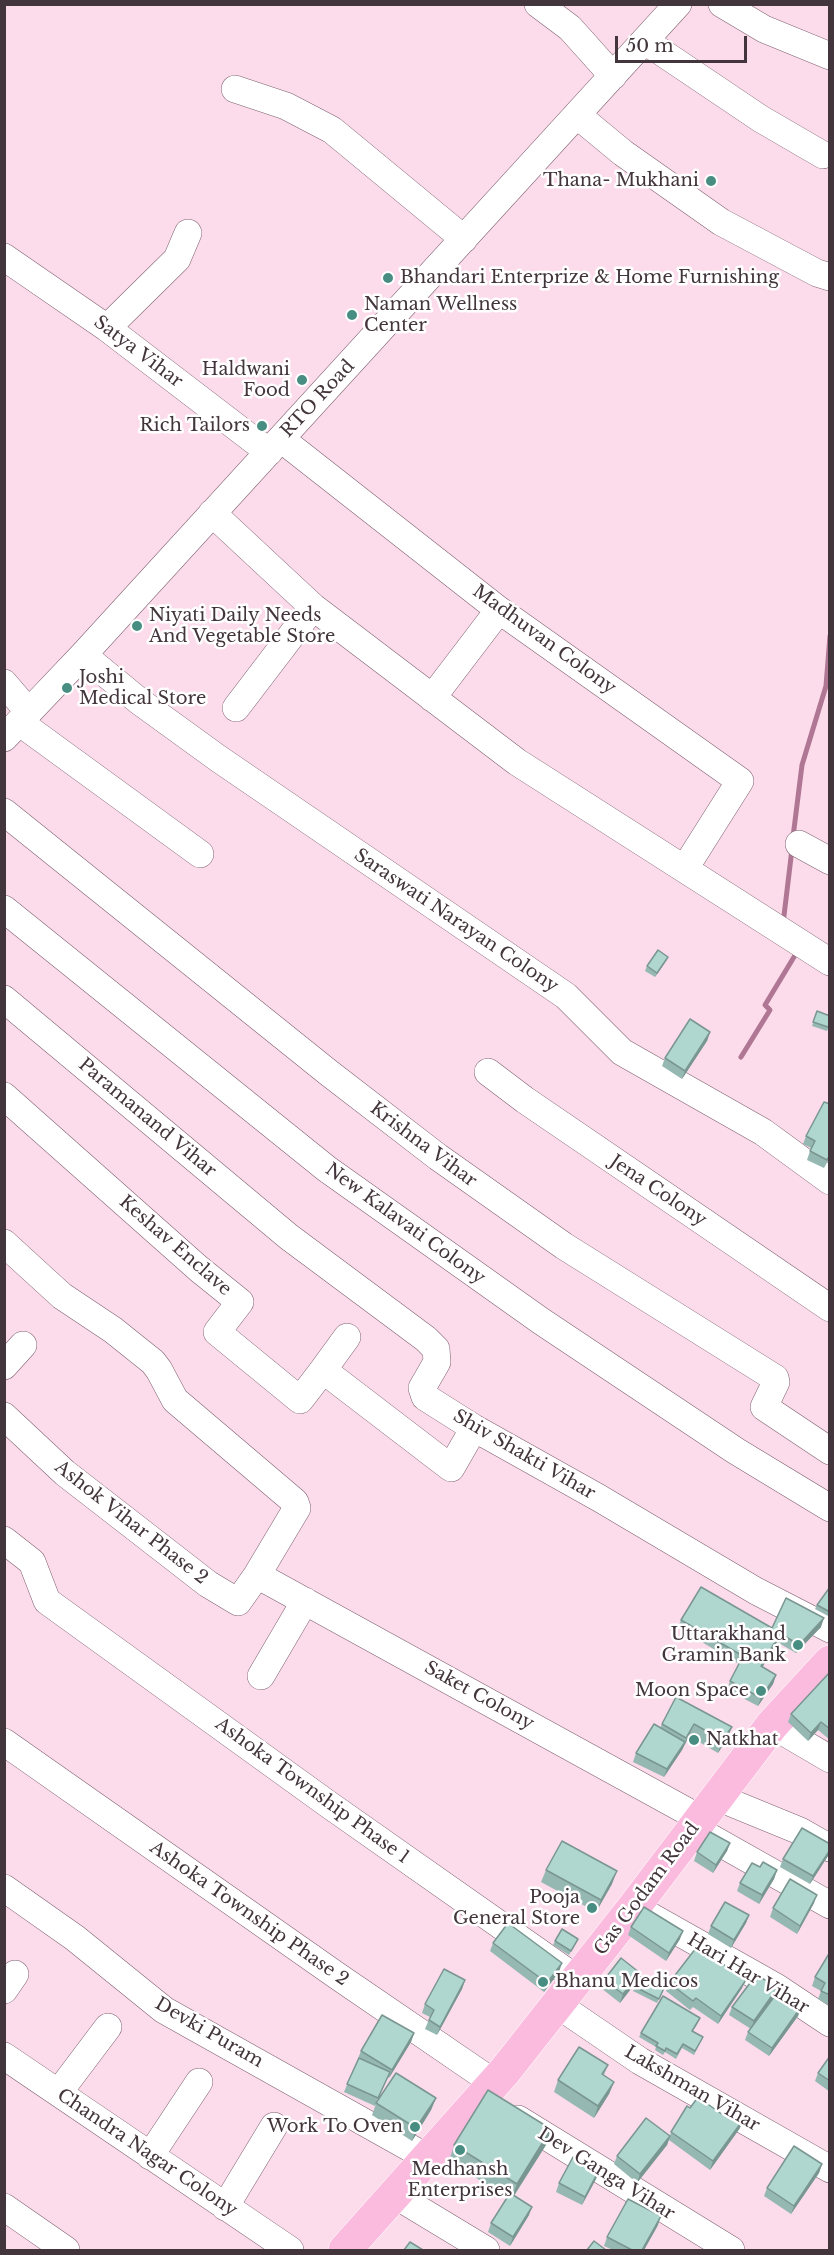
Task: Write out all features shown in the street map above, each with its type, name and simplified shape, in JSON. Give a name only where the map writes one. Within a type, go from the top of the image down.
[{"type":"main road","name":"Gas Godam Road","points":[[345,2250],[488,2090],[568,1992],[772,1725],[830,1662]]},
{"type":"street","points":[[538,4],[570,28],[613,76]]},
{"type":"street","name":"RTO Road","points":[[17,724],[83,655],[678,4]]},
{"type":"street","points":[[722,4],[764,29],[830,56]]},
{"type":"street","points":[[645,41],[714,89],[823,155]]},
{"type":"street","points":[[235,89],[286,106],[332,130],[464,239]]},
{"type":"street","points":[[577,115],[630,158],[722,222],[817,273],[830,277]]},
{"type":"street","points":[[107,328],[177,260],[188,233]]},
{"type":"street","name":"Satya Vihar","points":[[4,258],[275,445]]},
{"type":"street","name":"Madhuvan Colony","points":[[275,445],[499,610],[740,781],[693,857]]},
{"type":"street","points":[[212,513],[313,607],[517,762],[830,962]]},
{"type":"street","points":[[236,708],[313,607]]},
{"type":"street","points":[[432,698],[499,610]]},
{"type":"street","name":"Saraswati Narayan Colony","points":[[83,655],[138,701],[219,759],[566,996],[622,1052],[763,1132],[830,1181]]},
{"type":"street","points":[[4,683],[17,724],[200,854]]},
{"type":"street","name":"Krishna Vihar","points":[[4,812],[329,1074],[438,1157],[564,1246],[775,1377],[776,1382],[764,1407],[830,1451]]},
{"type":"street","points":[[799,844],[830,861]]},
{"type":"street","name":"New Kalavati Colony","points":[[4,909],[327,1169],[541,1321],[736,1451],[830,1508]]},
{"type":"street","name":"Paramanand Vihar","points":[[4,999],[290,1237]]},
{"type":"street","name":"Jena Colony","points":[[488,1072],[525,1100],[830,1308]]},
{"type":"street","name":"Keshav Enclave","points":[[4,1096],[240,1302],[217,1332],[300,1400],[323,1370]]},
{"type":"street","name":"Shiv Shakti Vihar","points":[[290,1237],[426,1339],[436,1349],[436,1362],[422,1388],[425,1397],[474,1428],[599,1498],[756,1591],[830,1629]]},
{"type":"street","points":[[4,1243],[62,1296],[113,1330],[153,1362],[175,1400],[295,1502],[297,1508],[257,1575]]},
{"type":"street","points":[[346,1337],[323,1370],[448,1467],[453,1466],[474,1428]]},
{"type":"street","points":[[4,1366],[23,1345]]},
{"type":"street","name":"Ashok Vihar Phase 2","points":[[4,1416],[65,1473],[208,1584],[238,1602],[257,1575]]},
{"type":"street","name":"Ashoka Township Phase 1","points":[[4,1540],[32,1562],[46,1601],[337,1810],[568,1992]]},
{"type":"street","name":"Saket Colony","points":[[257,1575],[704,1814]]},
{"type":"street","points":[[261,1676],[304,1601]]},
{"type":"street","points":[[772,1725],[830,1759]]},
{"type":"street","name":"Ashoka Township Phase 2","points":[[4,1742],[336,1975],[488,2090]]},
{"type":"street","points":[[704,1814],[800,1831],[830,1848]]},
{"type":"street","points":[[704,1814],[830,1905]]},
{"type":"street","name":"Devki Puram","points":[[4,1888],[75,1938],[164,2010],[428,2158]]},
{"type":"street","name":"Hari Har Vihar","points":[[634,1907],[776,1987],[830,2023]]},
{"type":"street","name":"Lakshman Vihar","points":[[568,1992],[640,2061],[830,2169]]},
{"type":"street","points":[[58,2092],[108,2027]]},
{"type":"street","name":"Chandra Nagar Colony","points":[[4,2056],[290,2250]]},
{"type":"street","points":[[150,2156],[199,2082]]},
{"type":"street","name":"Dev Ganga Vihar","points":[[488,2090],[731,2250]]},
{"type":"street","points":[[225,2207],[274,2126]]},
{"type":"street","points":[[395,2195],[486,2250]]},
{"type":"street","points":[[4,2207],[66,2250]]},
{"type":"building","points":[[658,950],[668,957],[657,973],[647,966]]},
{"type":"building","points":[[817,1011],[830,1016],[828,1027],[813,1022]]},
{"type":"building","points":[[690,1019],[710,1032],[685,1071],[665,1058]]},
{"type":"building","points":[[824,1102],[830,1104],[830,1155],[827,1160],[810,1151],[815,1141],[806,1136]]},
{"type":"building","points":[[701,1587],[772,1628],[786,1598],[824,1618],[799,1645],[780,1633],[761,1666],[776,1675],[761,1698],[730,1681],[743,1656],[681,1620]]},
{"type":"building","points":[[830,1587],[830,1612],[817,1605]]},
{"type":"building","points":[[830,1672],[830,1729],[821,1722],[811,1733],[791,1714]]},
{"type":"building","points":[[676,1697],[732,1727],[722,1740],[694,1724],[686,1738],[662,1724]]},
{"type":"building","points":[[654,1724],[685,1742],[667,1769],[636,1753]]},
{"type":"building","points":[[802,1828],[830,1844],[830,1850],[813,1876],[783,1859]]},
{"type":"building","points":[[710,1832],[730,1843],[716,1865],[697,1852]]},
{"type":"building","points":[[562,1841],[617,1871],[601,1900],[546,1870]]},
{"type":"building","points":[[763,1862],[777,1870],[762,1895],[740,1883],[752,1863],[760,1867]]},
{"type":"building","points":[[790,1879],[817,1895],[800,1926],[773,1908]]},
{"type":"building","points":[[725,1902],[749,1915],[734,1940],[711,1926]]},
{"type":"building","points":[[644,1907],[683,1931],[669,1953],[631,1927]]},
{"type":"building","points":[[508,1923],[562,1963],[547,1983],[493,1943]]},
{"type":"building","points":[[562,1929],[578,1939],[571,1951],[555,1941]]},
{"type":"building","points":[[696,1948],[746,1980],[721,2016],[696,1998],[693,2001],[669,1983]]},
{"type":"building","points":[[830,1952],[830,1995],[821,1991],[825,1983],[815,1977]]},
{"type":"building","points":[[621,1958],[640,1973],[623,1994],[604,1980]]},
{"type":"building","points":[[444,1969],[465,1980],[440,2027],[429,2020],[434,2010],[425,2004]]},
{"type":"building","points":[[756,1975],[778,1987],[754,2021],[732,2007]]},
{"type":"building","points":[[640,1977],[664,1988],[659,1999],[635,1987]]},
{"type":"building","points":[[777,1993],[801,2007],[772,2048],[748,2032]]},
{"type":"building","points":[[663,1996],[700,2018],[692,2031],[703,2037],[695,2051],[683,2044],[677,2054],[666,2048],[665,2051],[656,2046],[658,2043],[641,2033]]},
{"type":"building","points":[[382,2015],[414,2033],[392,2070],[361,2051]]},
{"type":"building","points":[[579,2047],[608,2065],[602,2074],[614,2082],[598,2106],[558,2080]]},
{"type":"building","points":[[830,2056],[830,2081],[818,2073]]},
{"type":"building","points":[[359,2058],[390,2072],[378,2098],[347,2084]]},
{"type":"building","points":[[396,2073],[436,2098],[416,2128],[376,2103]]},
{"type":"building","points":[[488,2090],[551,2129],[517,2184],[454,2145]]},
{"type":"building","points":[[698,2097],[723,2115],[728,2109],[743,2120],[713,2161],[671,2132],[687,2106],[690,2108]]},
{"type":"building","points":[[646,2118],[670,2136],[640,2174],[617,2156]]},
{"type":"building","points":[[794,2146],[822,2164],[794,2206],[767,2188]]},
{"type":"building","points":[[573,2157],[599,2170],[585,2197],[559,2183]]},
{"type":"building","points":[[510,2193],[532,2207],[513,2237],[491,2223]]},
{"type":"building","points":[[628,2199],[661,2216],[642,2250],[632,2250],[607,2237]]},
{"type":"building","points":[[594,2241],[606,2250],[587,2250]]},
{"type":"building","points":[[410,2242],[423,2250],[404,2250]]},
{"type":"waterway","points":[[793,837],[802,765],[826,686],[830,636]]},
{"type":"waterway","points":[[783,924],[792,849]]},
{"type":"waterway","points":[[741,1057],[770,1010],[765,1005],[797,952],[795,950]]},
{"type":"place","name":"Thana- Mukhani","points":[[711,181]]},
{"type":"place","name":"Bhandari Enterprize & Home Furnishing","points":[[388,278]]},
{"type":"place","name":"Naman Wellness Center","points":[[352,315]]},
{"type":"place","name":"Haldwani Food","points":[[302,380]]},
{"type":"place","name":"Rich Tailors","points":[[262,426]]},
{"type":"place","name":"Niyati Daily Needs And Vegetable Store","points":[[137,626]]},
{"type":"place","name":"Joshi Medical Store","points":[[67,688]]},
{"type":"place","name":"Uttarakhand Gramin Bank","points":[[798,1645]]},
{"type":"place","name":"Moon Space","points":[[761,1691]]},
{"type":"place","name":"Natkhat","points":[[694,1740]]},
{"type":"place","name":"Pooja General Store","points":[[592,1908]]},
{"type":"place","name":"Bhanu Medicos","points":[[543,1982]]},
{"type":"place","name":"Work To Oven","points":[[415,2127]]},
{"type":"place","name":"Medhansh Enterprises","points":[[460,2150]]}]
